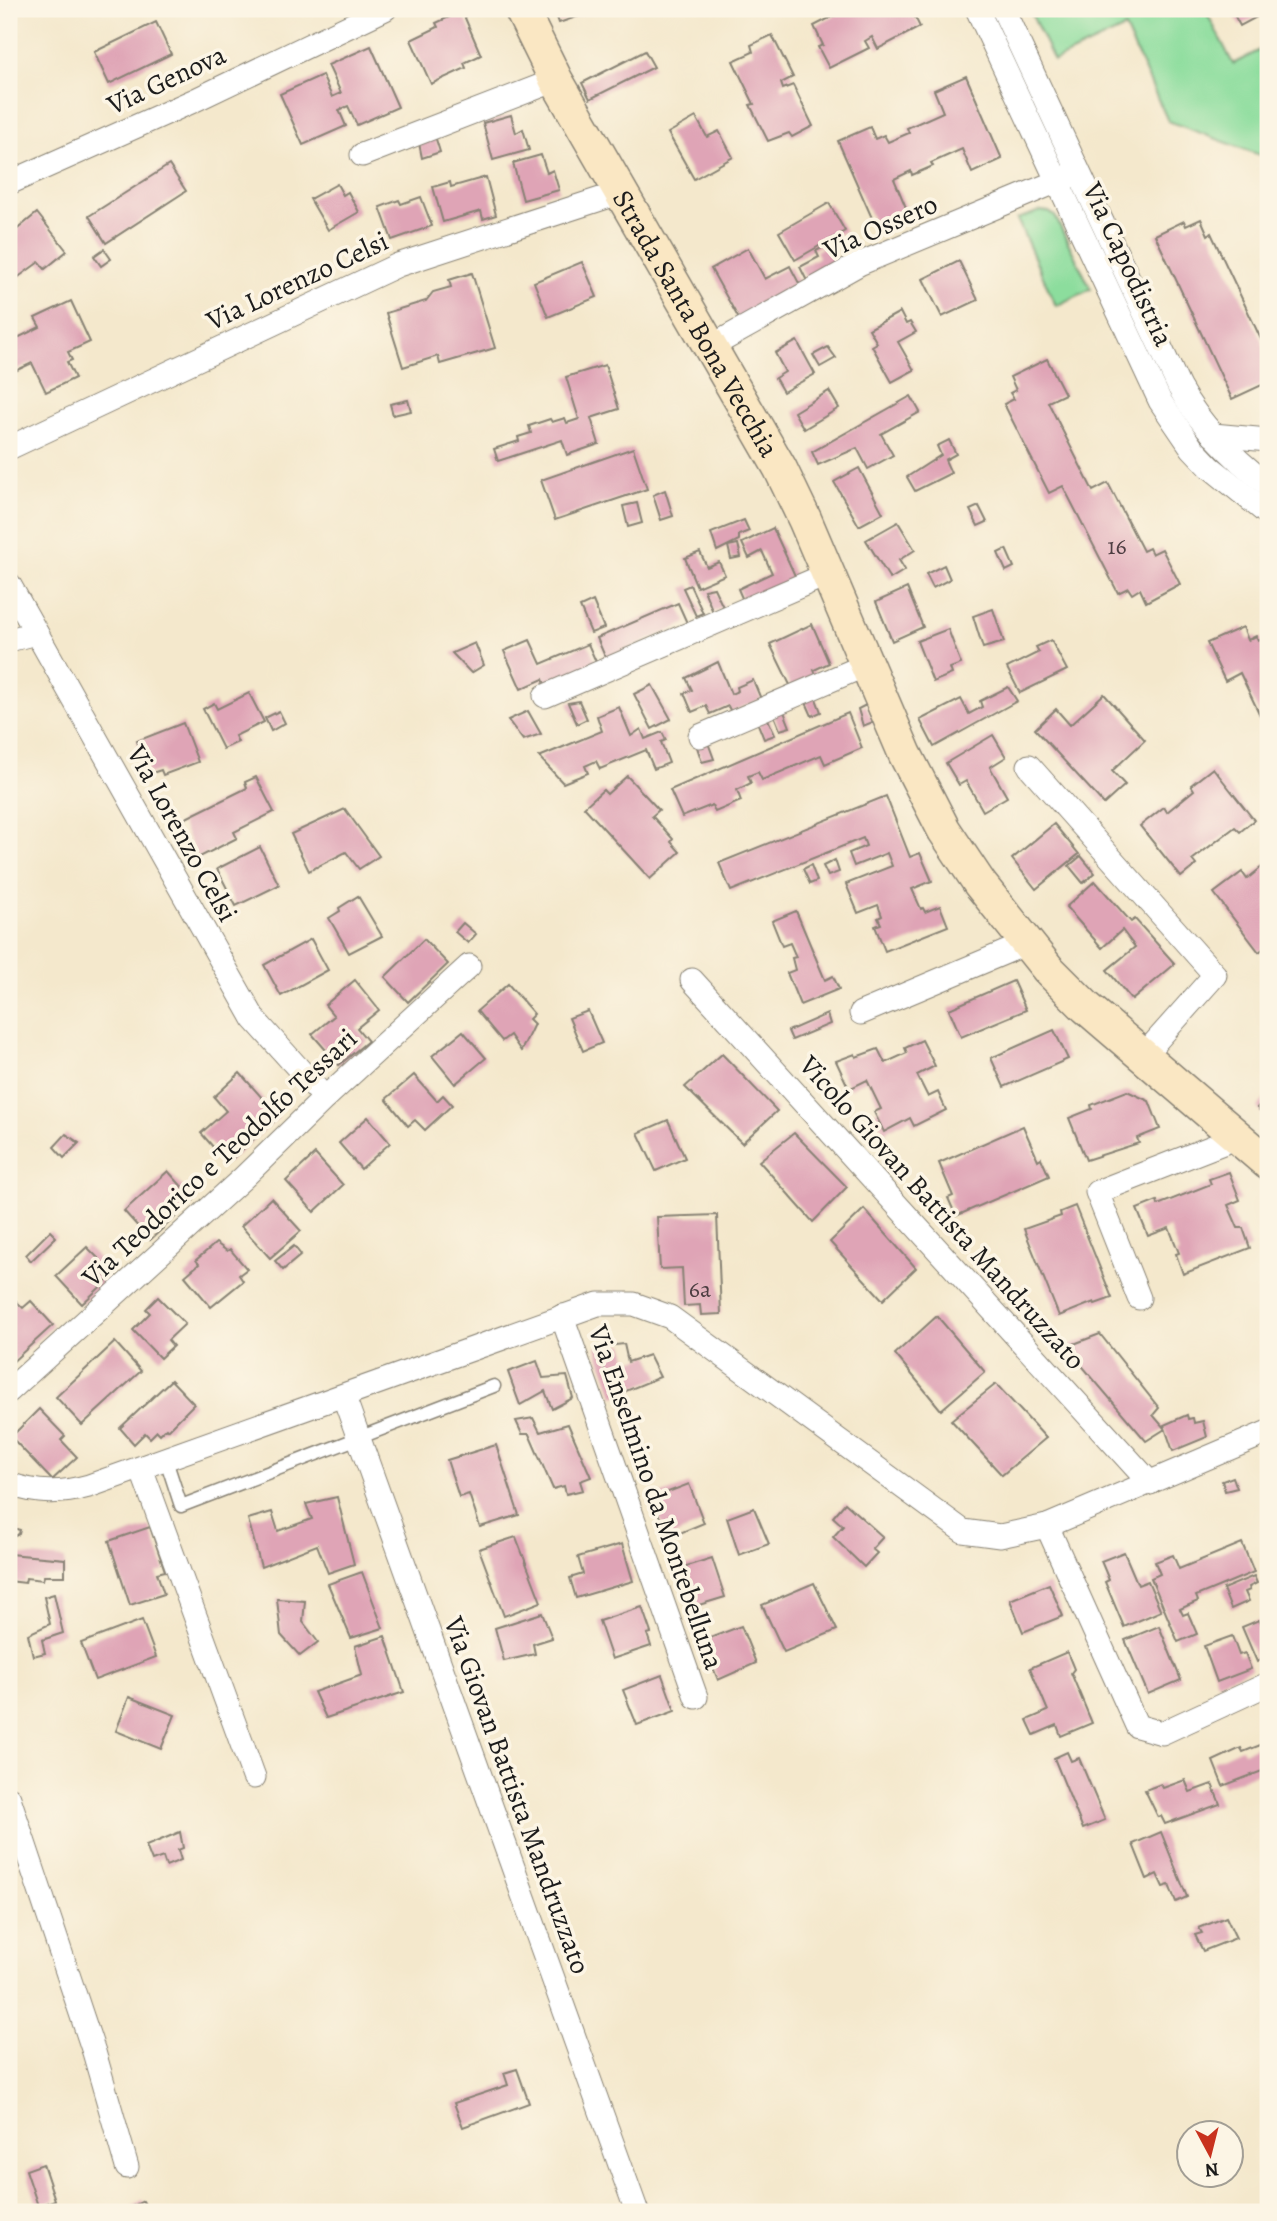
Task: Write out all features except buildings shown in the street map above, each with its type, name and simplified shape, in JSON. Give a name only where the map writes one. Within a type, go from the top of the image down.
[{"type":"street","name":"Strada Santa Bona Vecchia","points":[[521,9],[556,80],[712,346],[780,468],[905,754],[944,830],[979,884],[1025,944],[1086,1007],[1268,1163]]},
{"type":"street","name":"Via Capodistria","points":[[977,9],[1160,401],[1192,448],[1210,467],[1254,477]]},
{"type":"street","name":"Via Capodistria","points":[[1003,9],[1178,387],[1213,435],[1254,477],[1268,514]]},
{"type":"street","name":"Via Genova","points":[[9,183],[193,101],[381,10]]},
{"type":"street","points":[[362,155],[556,80]]},
{"type":"street","name":"Via Ossero","points":[[712,346],[859,264],[1080,172]]},
{"type":"street","name":"Via Lorenzo Celsi","points":[[9,448],[398,265],[622,192]]},
{"type":"street","points":[[1213,435],[1268,440]]},
{"type":"street","points":[[1254,477],[1268,447]]},
{"type":"street","points":[[545,696],[828,574]]},
{"type":"street","name":"Via Lorenzo Celsi","points":[[9,584],[254,1019],[326,1098]]},
{"type":"street","points":[[9,640],[36,633]]},
{"type":"street","points":[[700,736],[866,665]]},
{"type":"street","points":[[1029,766],[1215,975],[1143,1056]]},
{"type":"street","points":[[861,1013],[1025,944]]},
{"type":"street","name":"Via Teodorico e Teodolfo Tessari","points":[[9,1391],[243,1178],[469,966]]},
{"type":"street","name":"Vicolo Giovan Battista Mandruzzato","points":[[692,980],[1150,1483]]},
{"type":"street","points":[[1139,1298],[1097,1192],[1238,1137]]},
{"type":"street","points":[[9,1484],[41,1493],[89,1486],[598,1304],[634,1304],[670,1317],[963,1531],[1000,1536],[1047,1526],[1268,1433]]},
{"type":"street","name":"Via Enselmino da Montebelluna","points":[[562,1316],[696,1697]]},
{"type":"street","name":"Via Giovan Battista Mandruzzato","points":[[344,1397],[638,2212]]},
{"type":"street","points":[[141,1468],[254,1777]]},
{"type":"street","points":[[1047,1526],[1136,1726],[1162,1732],[1268,1684]]},
{"type":"street","points":[[9,1798],[94,2052],[127,2167]]},
{"type":"lane","points":[[166,1460],[181,1506],[494,1386]]},
{"type":"green space","points":[[1029,9],[1205,9],[1233,64],[1268,46],[1268,158],[1168,121],[1125,28],[1054,61]]},
{"type":"green space","points":[[1041,211],[1055,216],[1091,289],[1056,306],[1017,219]]}]
